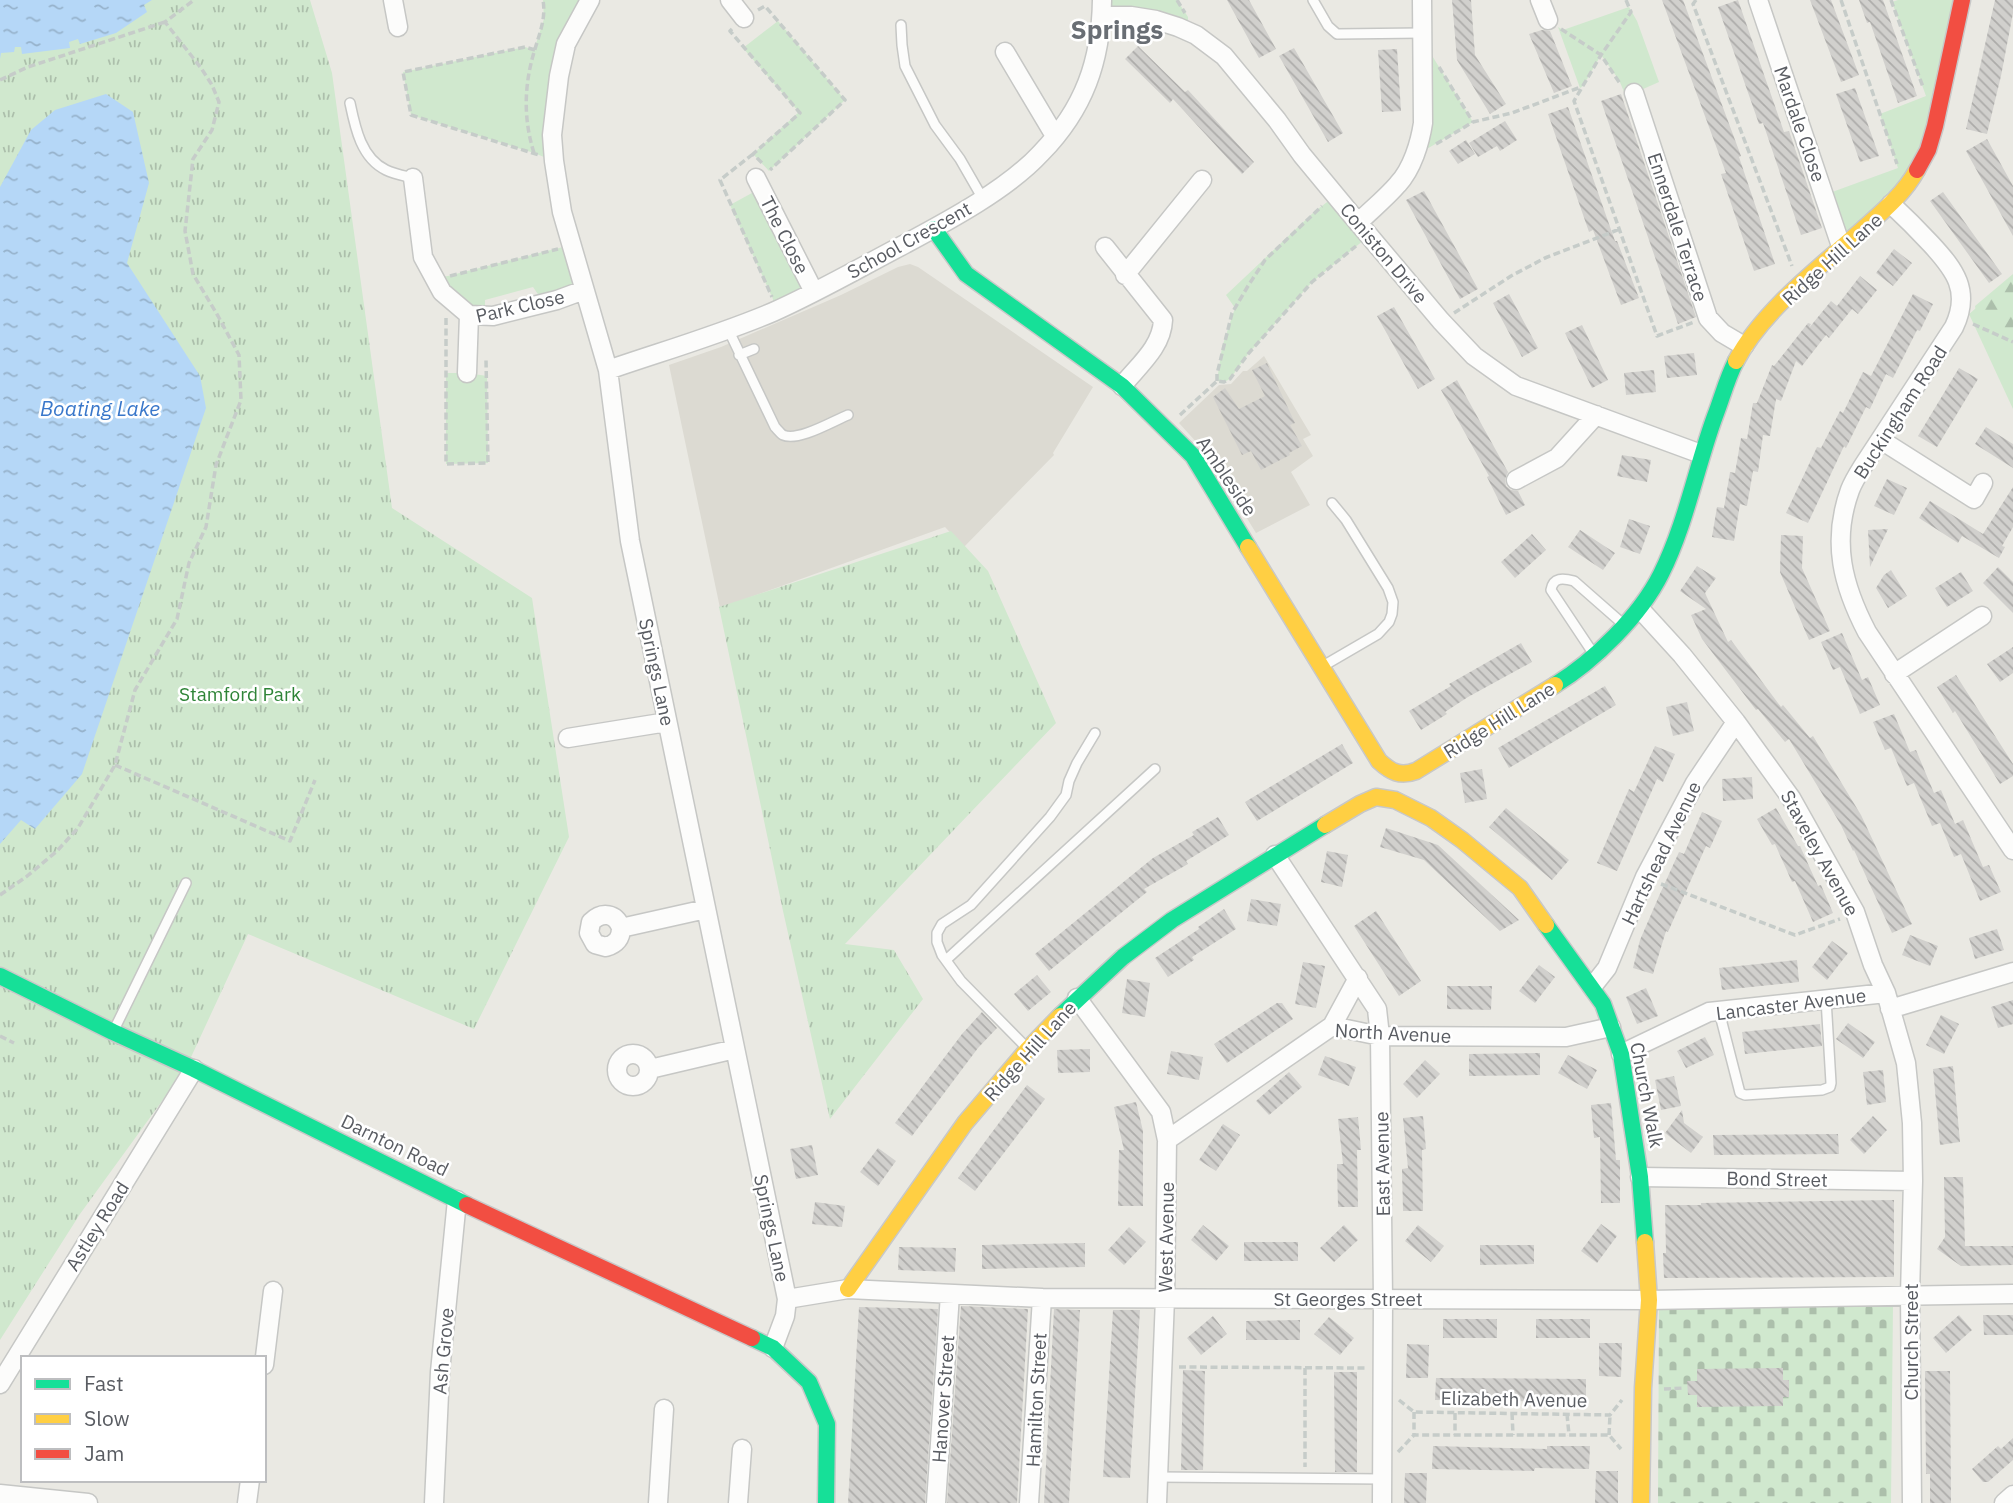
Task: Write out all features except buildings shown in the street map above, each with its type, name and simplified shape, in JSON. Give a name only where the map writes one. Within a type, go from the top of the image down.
[{"type":"street","points":[[393,0],[398,27]]},
{"type":"street","name":"Springs Lane","points":[[590,0],[566,44],[559,75],[552,135],[554,161],[562,212],[608,370],[630,541],[787,1298],[785,1316],[773,1348]]},
{"type":"street","points":[[730,0],[744,18]]},
{"type":"street","points":[[1363,229],[1401,182],[1421,137],[1422,0]]},
{"type":"street","points":[[1540,0],[1548,20]]},
{"type":"street","name":"Mardale Close","points":[[1758,0],[1842,249]]},
{"type":"street","name":"Ridge Hill Lane","points":[[1393,773],[1406,775],[1416,771],[1566,678],[1625,626],[1640,609],[1661,573],[1678,532],[1732,369],[1744,346],[1800,286],[1891,204],[1912,180],[1928,150],[1962,0]]},
{"type":"street","name":"School Crescent","points":[[608,370],[773,312],[934,229],[1020,173],[1041,154],[1078,104],[1091,76],[1098,50],[1102,8]]},
{"type":"street","name":"Coniston Drive","points":[[1102,8],[1178,27],[1196,35],[1224,55],[1335,196],[1474,356],[1516,386],[1702,454]]},
{"type":"street","points":[[1004,52],[1055,136]]},
{"type":"street","name":"Ennerdale Terrace","points":[[1634,93],[1708,318],[1722,333],[1744,346]]},
{"type":"street","name":"The Close","points":[[762,174],[814,292]]},
{"type":"street","points":[[413,178],[423,257],[446,296],[469,315]]},
{"type":"street","points":[[1125,275],[1202,180]]},
{"type":"street","points":[[1891,204],[1945,258],[1957,276],[1962,297],[1959,317]]},
{"type":"street","name":"Ambleside","points":[[934,229],[966,274],[1122,386],[1193,456],[1379,761],[1393,773]]},
{"type":"street","points":[[1105,247],[1163,320],[1162,334],[1156,345],[1122,386]]},
{"type":"street","name":"Park Close","points":[[467,373],[469,315],[494,316],[557,300],[584,290]]},
{"type":"street","name":"Buckingham Road","points":[[1959,317],[1850,490],[1843,519],[1840,550],[1851,601],[1867,632],[2007,832],[2013,850]]},
{"type":"street","points":[[1516,480],[1557,458],[1596,415]]},
{"type":"street","points":[[1881,440],[1974,499],[1983,483]]},
{"type":"street","name":"Staveley Avenue","points":[[1640,609],[1682,655],[1736,722],[1791,798],[1855,912],[1872,965],[1888,1001],[1906,1063],[1912,1123],[1913,1181]]},
{"type":"street","points":[[1894,674],[1982,616]]},
{"type":"street","points":[[568,738],[667,722]]},
{"type":"street","name":"Hartshead Avenue","points":[[1592,987],[1607,968],[1645,877],[1695,783],[1736,722]]},
{"type":"street","points":[[1384,797],[1393,773]]},
{"type":"street","name":"Ridge Hill Lane","points":[[848,1289],[965,1123],[1028,1049],[1077,998],[1172,920],[1360,804],[1376,797],[1384,797]]},
{"type":"street","name":"Church Walk","points":[[1384,797],[1406,804],[1431,818],[1520,888],[1603,1004],[1621,1054],[1640,1177],[1649,1300],[1643,1388],[1641,1503]]},
{"type":"street","name":"East Avenue","points":[[1275,855],[1377,1009],[1380,1036],[1384,1299],[1382,1503]]},
{"type":"street","points":[[621,928],[706,909]]},
{"type":"street","points":[[1888,1001],[2013,972]]},
{"type":"street","name":"Darnton Road","points":[[0,976],[457,1200],[773,1348]]},
{"type":"street","points":[[1332,1026],[1358,978]]},
{"type":"street","name":"West Avenue","points":[[1077,998],[1161,1112],[1167,1140],[1165,1298],[1157,1503]]},
{"type":"street","name":"Lancaster Avenue","points":[[1621,1054],[1709,1012],[1826,999],[1888,1001]]},
{"type":"street","name":"North Avenue","points":[[1167,1140],[1332,1026],[1380,1036],[1566,1037],[1611,1027]]},
{"type":"street","points":[[650,1069],[735,1049]]},
{"type":"street","name":"Astley Road","points":[[0,1384],[194,1069]]},
{"type":"street","name":"Bond Street","points":[[1640,1177],[1913,1181]]},
{"type":"street","name":"Church Street","points":[[1912,1503],[1910,1295],[1913,1181]]},
{"type":"street","name":"Ash Grove","points":[[434,1503],[440,1371],[457,1200]]},
{"type":"street","name":"St Georges Street","points":[[787,1298],[848,1289],[1042,1298],[1649,1300],[2013,1294]]},
{"type":"street","points":[[265,1356],[273,1291]]},
{"type":"street","name":"Hanover Street","points":[[936,1503],[950,1294]]},
{"type":"street","name":"Hamilton Street","points":[[1030,1503],[1042,1298]]},
{"type":"street","points":[[773,1348],[809,1382],[827,1424],[826,1503]]},
{"type":"street","points":[[658,1503],[664,1409]]},
{"type":"street","points":[[738,1503],[742,1449]]},
{"type":"street","points":[[247,1503],[250,1482]]},
{"type":"street","points":[[0,1494],[88,1503]]},
{"type":"street","points":[[2004,1503],[2013,1495]]},
{"type":"lane","points":[[1313,0],[1328,26],[1338,34],[1422,39]]},
{"type":"lane","points":[[901,25],[905,66],[936,125],[983,199]]},
{"type":"lane","points":[[350,103],[362,146],[372,159],[385,170],[413,178]]},
{"type":"lane","points":[[728,330],[775,427],[782,435],[793,437],[805,434],[848,415]]},
{"type":"lane","points":[[739,355],[754,349]]},
{"type":"lane","points":[[1322,667],[1378,634],[1389,622],[1392,614],[1388,588],[1346,520],[1332,503]]},
{"type":"lane","points":[[1594,654],[1550,590],[1556,580],[1564,578],[1574,581],[1625,626]]},
{"type":"lane","points":[[1028,1049],[961,981],[937,942],[937,933],[942,924],[971,905],[1050,817],[1066,795],[1073,772],[1095,733]]},
{"type":"lane","points":[[946,960],[1155,769]]},
{"type":"lane","points":[[113,1032],[186,883]]},
{"type":"lane","points":[[1719,1011],[1740,1093],[1745,1095],[1822,1090],[1830,1087],[1831,1083],[1826,999]]},
{"type":"lane","points":[[1158,1477],[1382,1479]]},
{"type":"path","points":[[0,80],[28,67],[164,22],[194,0]]},
{"type":"path","points":[[534,153],[527,130],[527,81],[544,19],[543,0]]},
{"type":"path","points":[[1626,0],[1631,12],[1574,101],[1657,336],[1708,318]]},
{"type":"path","points":[[1841,0],[1900,173],[1912,180]]},
{"type":"path","points":[[1898,0],[1891,1],[1929,104],[1939,108]]},
{"type":"path","points":[[1694,1],[1800,286]]},
{"type":"path","points":[[753,154],[762,174],[845,100],[765,6],[744,18],[730,31],[800,113],[720,180],[773,299],[773,312]]},
{"type":"path","points":[[1548,20],[1601,55],[1625,93],[1634,93]]},
{"type":"path","points":[[0,895],[57,851],[78,828],[116,765],[135,690],[177,619],[189,563],[206,527],[216,465],[241,400],[239,355],[193,274],[185,231],[193,159],[212,130],[219,102],[201,68],[164,22]]},
{"type":"path","points":[[1422,39],[1473,122]]},
{"type":"path","points":[[534,50],[526,47],[403,72],[411,115],[554,161]]},
{"type":"path","points":[[1413,157],[1473,122],[1513,113],[1583,86]]},
{"type":"path","points":[[1217,382],[1216,374],[1232,313],[1248,286],[1265,260],[1314,212],[1335,196]]},
{"type":"path","points":[[1165,428],[1217,382],[1230,379],[1248,354],[1363,229]]},
{"type":"path","points":[[1441,321],[1511,276],[1545,258],[1620,229]]},
{"type":"path","points":[[434,278],[571,245]]},
{"type":"path","points":[[446,296],[446,464],[488,463],[486,357]]},
{"type":"path","points":[[1959,317],[2013,342]]},
{"type":"path","points":[[116,765],[290,841],[315,780]]},
{"type":"path","points":[[1645,877],[1795,935],[1826,926],[1855,912]]},
{"type":"path","points":[[0,1036],[15,1043]]},
{"type":"path","points":[[1162,1367],[1384,1368]]},
{"type":"path","points":[[1305,1368],[1306,1478]]},
{"type":"path","name":"Elizabeth Avenue","points":[[1384,1388],[1413,1412],[1610,1415],[1628,1394],[1643,1388]]},
{"type":"path","points":[[1382,1454],[1396,1455],[1414,1435],[1413,1412]]},
{"type":"path","points":[[1455,1413],[1455,1435]]},
{"type":"path","points":[[1512,1413],[1513,1435]]},
{"type":"path","points":[[1567,1414],[1569,1436]]},
{"type":"path","points":[[1610,1415],[1609,1435],[1626,1455],[1642,1457]]},
{"type":"path","points":[[1414,1435],[1609,1435]]},
{"type":"shaded area","points":[[910,264],[1093,387],[1054,455],[964,547],[945,527],[720,608],[669,365],[721,347]]},
{"type":"shaded area","points":[[1264,356],[1311,435],[1303,439],[1313,456],[1291,472],[1310,505],[1256,533],[1209,456],[1179,423],[1219,385],[1231,384],[1243,371],[1247,371]]},
{"type":"green space","name":"Stamford Park","points":[[0,0],[310,0],[332,73],[392,508],[532,598],[569,837],[474,1029],[248,934],[186,1068],[80,1214],[0,1340]]},
{"type":"green space","points":[[543,0],[590,0],[567,44],[554,161],[411,115],[403,72],[525,47],[534,50],[544,19]]},
{"type":"green space","points":[[1102,0],[1177,0],[1188,17],[1188,31],[1102,16]]},
{"type":"green space","points":[[1962,0],[1928,150],[1842,249],[1824,195],[1898,168],[1880,114],[1926,96],[1892,2]]},
{"type":"green space","points":[[1629,7],[1637,21],[1659,82],[1625,94],[1619,80],[1601,55],[1580,88],[1558,27],[1563,30]]},
{"type":"green space","points":[[778,21],[845,100],[769,171],[753,154],[799,112],[743,48]]},
{"type":"green space","points":[[1431,54],[1473,122],[1413,157]]},
{"type":"green space","points":[[761,188],[814,292],[773,312],[773,299],[730,205]]},
{"type":"green space","points":[[1335,196],[1369,236],[1312,282],[1248,354],[1230,379],[1217,381],[1222,347],[1235,308],[1226,295],[1314,212]]},
{"type":"green space","points":[[571,245],[584,290],[544,303],[533,287],[485,300],[485,316],[469,315],[434,278],[448,276]]},
{"type":"green space","points":[[2013,274],[2013,333],[1977,318],[1975,306]]},
{"type":"green space","points":[[2013,277],[2013,409],[1969,314]]},
{"type":"green space","points":[[446,373],[487,376],[488,463],[446,464]]},
{"type":"green space","points":[[951,531],[988,571],[1056,723],[845,944],[894,950],[923,999],[830,1119],[719,607]]},
{"type":"green space","points":[[1893,1304],[1891,1503],[1658,1503],[1659,1306]]},
{"type":"water","points":[[0,0],[152,0],[144,5],[147,12],[116,33],[80,44],[78,39],[69,42],[70,48],[22,54],[21,47],[15,47],[14,52],[1,53],[0,59]]},
{"type":"water","name":"Boating Lake","points":[[106,94],[133,112],[149,183],[127,263],[200,376],[206,408],[82,774],[35,829],[21,820],[0,844],[0,187],[31,130],[55,110]]},
{"type":"traffic: fast","points":[[934,229],[966,274],[1122,386],[1193,456],[1248,547]]},
{"type":"traffic: fast","points":[[1555,685],[1615,636],[1641,606],[1661,574],[1677,536],[1708,436],[1736,361]]},
{"type":"traffic: fast","points":[[1060,1016],[1123,957],[1172,920],[1325,825]]},
{"type":"traffic: fast","points":[[1546,925],[1603,1004],[1621,1054],[1640,1177],[1645,1242]]},
{"type":"traffic: fast","points":[[0,976],[467,1205]]},
{"type":"traffic: fast","points":[[752,1338],[773,1348],[809,1382],[827,1424],[826,1503]]},
{"type":"traffic: slow","points":[[1736,361],[1776,307],[1892,202],[1917,170]]},
{"type":"traffic: slow","points":[[1248,547],[1379,761],[1392,771],[1405,774],[1416,771],[1555,685]]},
{"type":"traffic: slow","points":[[1325,825],[1376,797],[1395,800],[1431,818],[1520,888],[1546,925]]},
{"type":"traffic: slow","points":[[848,1289],[965,1123],[1060,1016]]},
{"type":"traffic: slow","points":[[1641,1503],[1643,1388],[1649,1300],[1645,1242]]},
{"type":"traffic: jam","points":[[1917,170],[1928,150],[1935,126],[1962,0]]},
{"type":"traffic: jam","points":[[467,1205],[752,1338]]},
{"type":"district","name":"Springs","points":[[1117,29]]}]
